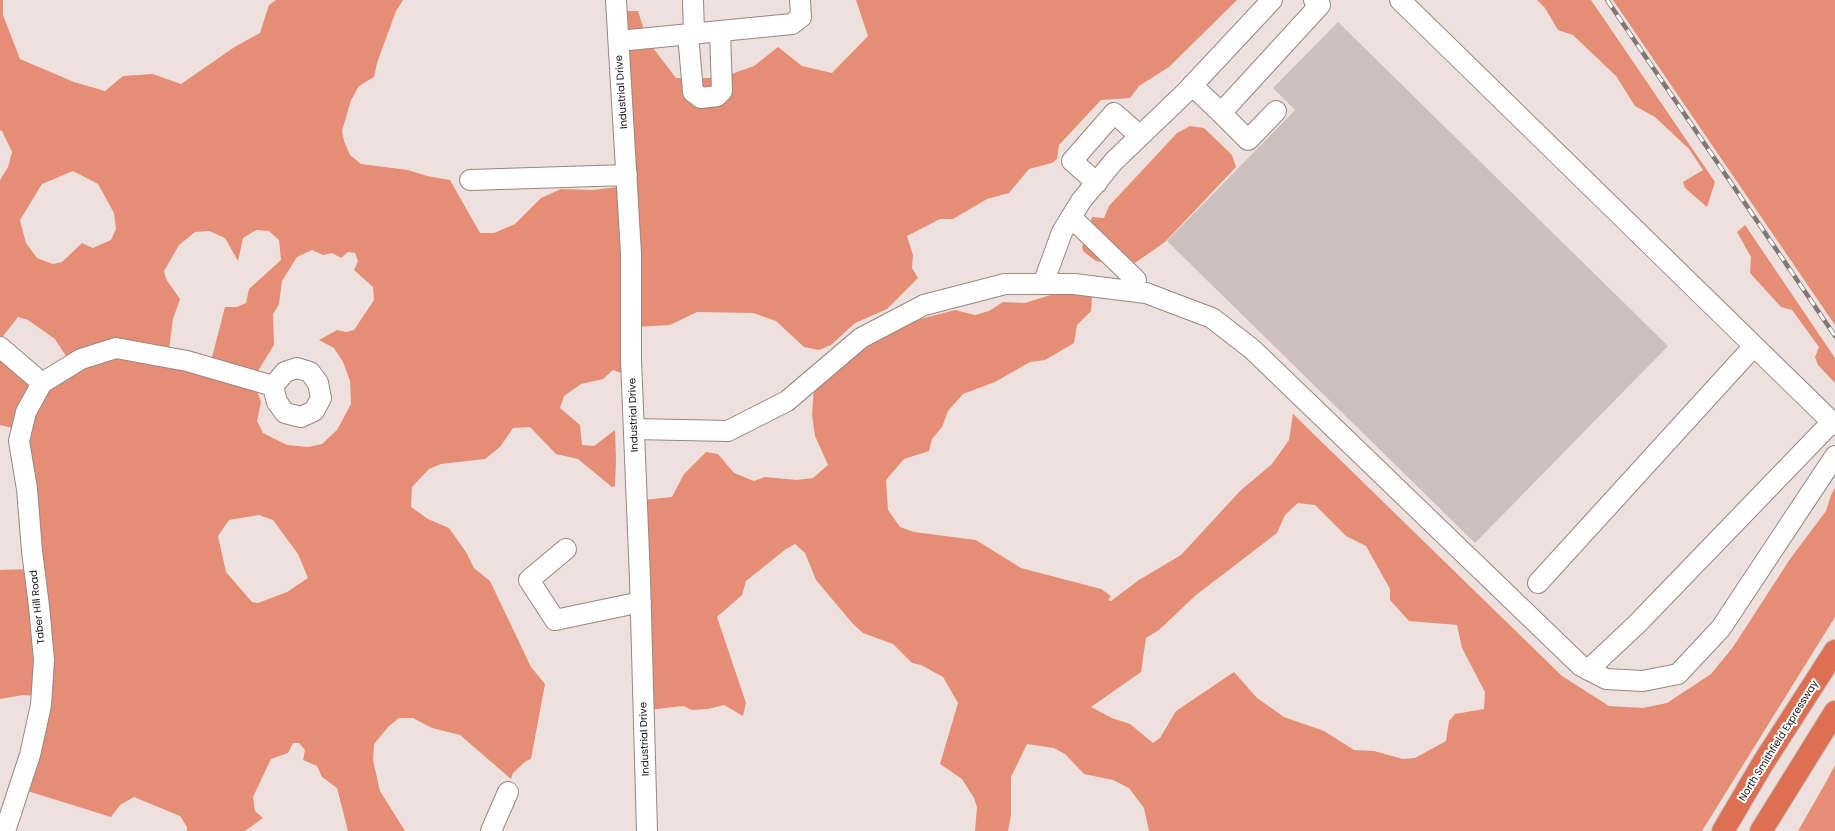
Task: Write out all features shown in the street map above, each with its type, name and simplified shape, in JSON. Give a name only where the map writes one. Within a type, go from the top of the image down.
[{"type":"highway","name":"North Smithfield Expressway","points":[[1723,831],[1763,763],[1835,651]]},
{"type":"highway","points":[[1761,831],[1835,712]]},
{"type":"street","name":"Industrial Drive","points":[[616,0],[631,254],[631,360],[641,602],[647,831]]},
{"type":"street","points":[[693,0],[691,34],[693,92],[701,98],[717,96],[722,91],[720,31]]},
{"type":"street","points":[[619,41],[792,24],[801,17],[800,0]]},
{"type":"street","points":[[1043,284],[1062,232],[1081,201],[1114,161],[1192,86],[1272,0]]},
{"type":"street","points":[[1221,113],[1320,5],[1314,0]]},
{"type":"street","points":[[1400,0],[1834,424],[1637,624],[1588,670]]},
{"type":"street","points":[[1192,86],[1248,140],[1276,111]]},
{"type":"street","points":[[1097,183],[1072,162],[1114,113],[1140,136]]},
{"type":"street","points":[[470,180],[627,175]]},
{"type":"street","points":[[1071,218],[1136,280]]},
{"type":"street","points":[[634,429],[728,431],[787,402],[861,338],[924,305],[1005,284],[1074,284],[1146,293],[1212,318],[1252,349],[1576,661],[1588,670],[1606,679],[1643,681],[1678,674],[1721,628],[1835,456]]},
{"type":"street","points":[[1538,583],[1754,346]]},
{"type":"street","points":[[0,347],[42,383]]},
{"type":"street","name":"Taber Hill Road","points":[[4,831],[30,755],[41,705],[44,660],[27,489],[19,441],[26,412],[42,383],[81,359],[116,348],[187,361],[273,386]]},
{"type":"street","points":[[566,549],[529,580],[555,620],[641,602]]},
{"type":"street","points":[[491,831],[508,792]]},
{"type":"shaded area","points":[[0,0],[3,0],[3,15],[20,59],[74,82],[105,91],[123,76],[153,74],[181,84],[236,46],[260,33],[269,5],[276,0],[403,0],[396,11],[377,63],[374,77],[359,86],[351,100],[342,131],[344,141],[350,155],[361,164],[408,170],[427,176],[450,180],[480,233],[494,233],[515,224],[541,198],[561,189],[593,190],[625,186],[618,11],[638,11],[647,40],[676,78],[720,78],[754,66],[778,47],[802,66],[832,73],[868,36],[856,0],[1237,0],[1169,67],[1139,86],[1130,98],[1101,100],[1059,145],[1057,159],[1052,163],[1029,169],[1009,193],[987,199],[953,219],[940,219],[907,236],[913,255],[912,268],[918,278],[887,309],[855,323],[831,345],[819,350],[804,347],[776,321],[753,313],[697,312],[670,325],[635,327],[634,378],[613,370],[603,379],[581,384],[564,396],[560,408],[580,425],[582,445],[594,446],[615,430],[615,486],[612,487],[578,459],[556,454],[530,427],[513,428],[500,447],[485,459],[441,464],[429,469],[412,487],[411,507],[428,519],[449,528],[466,552],[474,568],[490,581],[531,667],[545,684],[531,759],[526,761],[513,773],[511,779],[460,735],[432,728],[413,718],[399,718],[389,726],[374,744],[373,760],[380,791],[405,831],[348,831],[337,788],[322,777],[317,766],[303,760],[305,750],[299,743],[293,743],[288,753],[271,759],[253,797],[255,811],[263,818],[245,831],[187,831],[187,827],[180,816],[134,797],[120,805],[111,817],[21,789],[38,696],[23,695],[0,699],[0,570],[33,569],[21,430],[0,425],[0,344],[43,381],[71,364],[55,339],[28,320],[18,317],[0,340],[0,180],[8,167],[12,152],[2,131],[0,130]],"holes":[[[73,171],[98,184],[114,213],[116,229],[111,240],[93,248],[82,243],[62,262],[53,264],[37,258],[26,243],[20,220],[42,184]],[[256,230],[269,231],[279,240],[281,260],[249,289],[246,303],[237,307],[225,307],[209,369],[168,357],[173,319],[180,299],[166,279],[164,271],[179,245],[195,232],[209,231],[225,238],[238,261],[243,238]],[[312,250],[323,255],[332,253],[341,258],[348,252],[355,253],[358,261],[354,270],[373,287],[374,300],[354,330],[346,332],[337,330],[319,340],[334,348],[343,362],[350,381],[351,404],[337,430],[322,444],[308,447],[287,445],[263,433],[257,421],[261,402],[253,379],[274,345],[273,314],[279,304],[282,281],[297,257]],[[259,515],[273,520],[298,554],[308,578],[287,592],[258,603],[252,602],[226,572],[218,536],[229,520]]]},
{"type":"shaded area","points":[[1537,0],[1591,0],[1715,182],[1707,207],[1685,188],[1683,182],[1703,170],[1689,149],[1655,117],[1635,106],[1616,76],[1573,35],[1558,30],[1545,8]]},
{"type":"shaded area","points":[[1613,0],[1835,0],[1835,325],[1701,129]]},
{"type":"shaded area","points":[[1190,126],[1204,128],[1232,155],[1236,167],[1165,242],[1135,263],[1118,265],[1096,261],[1084,252],[1082,248],[1092,217],[1104,218],[1109,206],[1177,133]]},
{"type":"shaded area","points":[[1745,225],[1835,358],[1835,383],[1818,365],[1815,357],[1819,347],[1792,310],[1781,307],[1750,273],[1751,257],[1737,232]]},
{"type":"shaded area","points":[[1060,292],[1085,292],[1092,297],[1091,311],[1077,325],[1074,343],[1045,360],[1030,362],[995,382],[963,394],[948,411],[942,427],[932,439],[929,451],[904,459],[886,480],[888,510],[900,527],[914,532],[976,540],[1021,568],[1101,589],[1111,596],[1108,600],[1111,601],[1139,580],[1181,555],[1240,491],[1272,464],[1289,440],[1293,414],[1562,676],[1609,706],[1643,708],[1667,703],[1711,674],[1733,647],[1790,559],[1826,511],[1835,488],[1835,617],[1702,831],[1149,831],[1144,808],[1129,788],[1113,780],[1084,774],[1065,754],[1054,748],[1027,744],[1011,777],[1011,815],[1008,831],[975,831],[977,807],[974,798],[962,779],[940,764],[958,703],[943,677],[921,665],[912,663],[893,644],[863,633],[853,624],[816,580],[805,553],[795,544],[786,549],[746,581],[742,595],[717,617],[746,703],[743,716],[724,705],[708,709],[692,710],[683,706],[648,710],[643,500],[672,497],[684,474],[706,452],[718,454],[734,473],[754,481],[765,477],[797,480],[813,478],[828,465],[815,436],[812,415],[814,387],[822,373],[894,326],[955,310],[975,315],[989,311],[1003,302],[1025,303]],"holes":[[[1298,503],[1315,505],[1346,536],[1366,546],[1390,589],[1390,600],[1409,621],[1457,625],[1462,648],[1485,692],[1484,709],[1455,714],[1449,721],[1446,741],[1415,758],[1403,759],[1374,751],[1354,750],[1324,731],[1284,717],[1257,698],[1234,672],[1176,711],[1160,738],[1153,743],[1130,724],[1112,718],[1091,707],[1141,672],[1146,638],[1159,630],[1196,595],[1277,533],[1285,515]]]},
{"type":"shaded area","points":[[1835,765],[1835,831],[1798,831],[1826,782]]},
{"type":"building","points":[[1338,22],[1668,346],[1475,543],[1167,241],[1295,110],[1273,88]]},
{"type":"railway","points":[[1607,0],[1835,336]]}]
